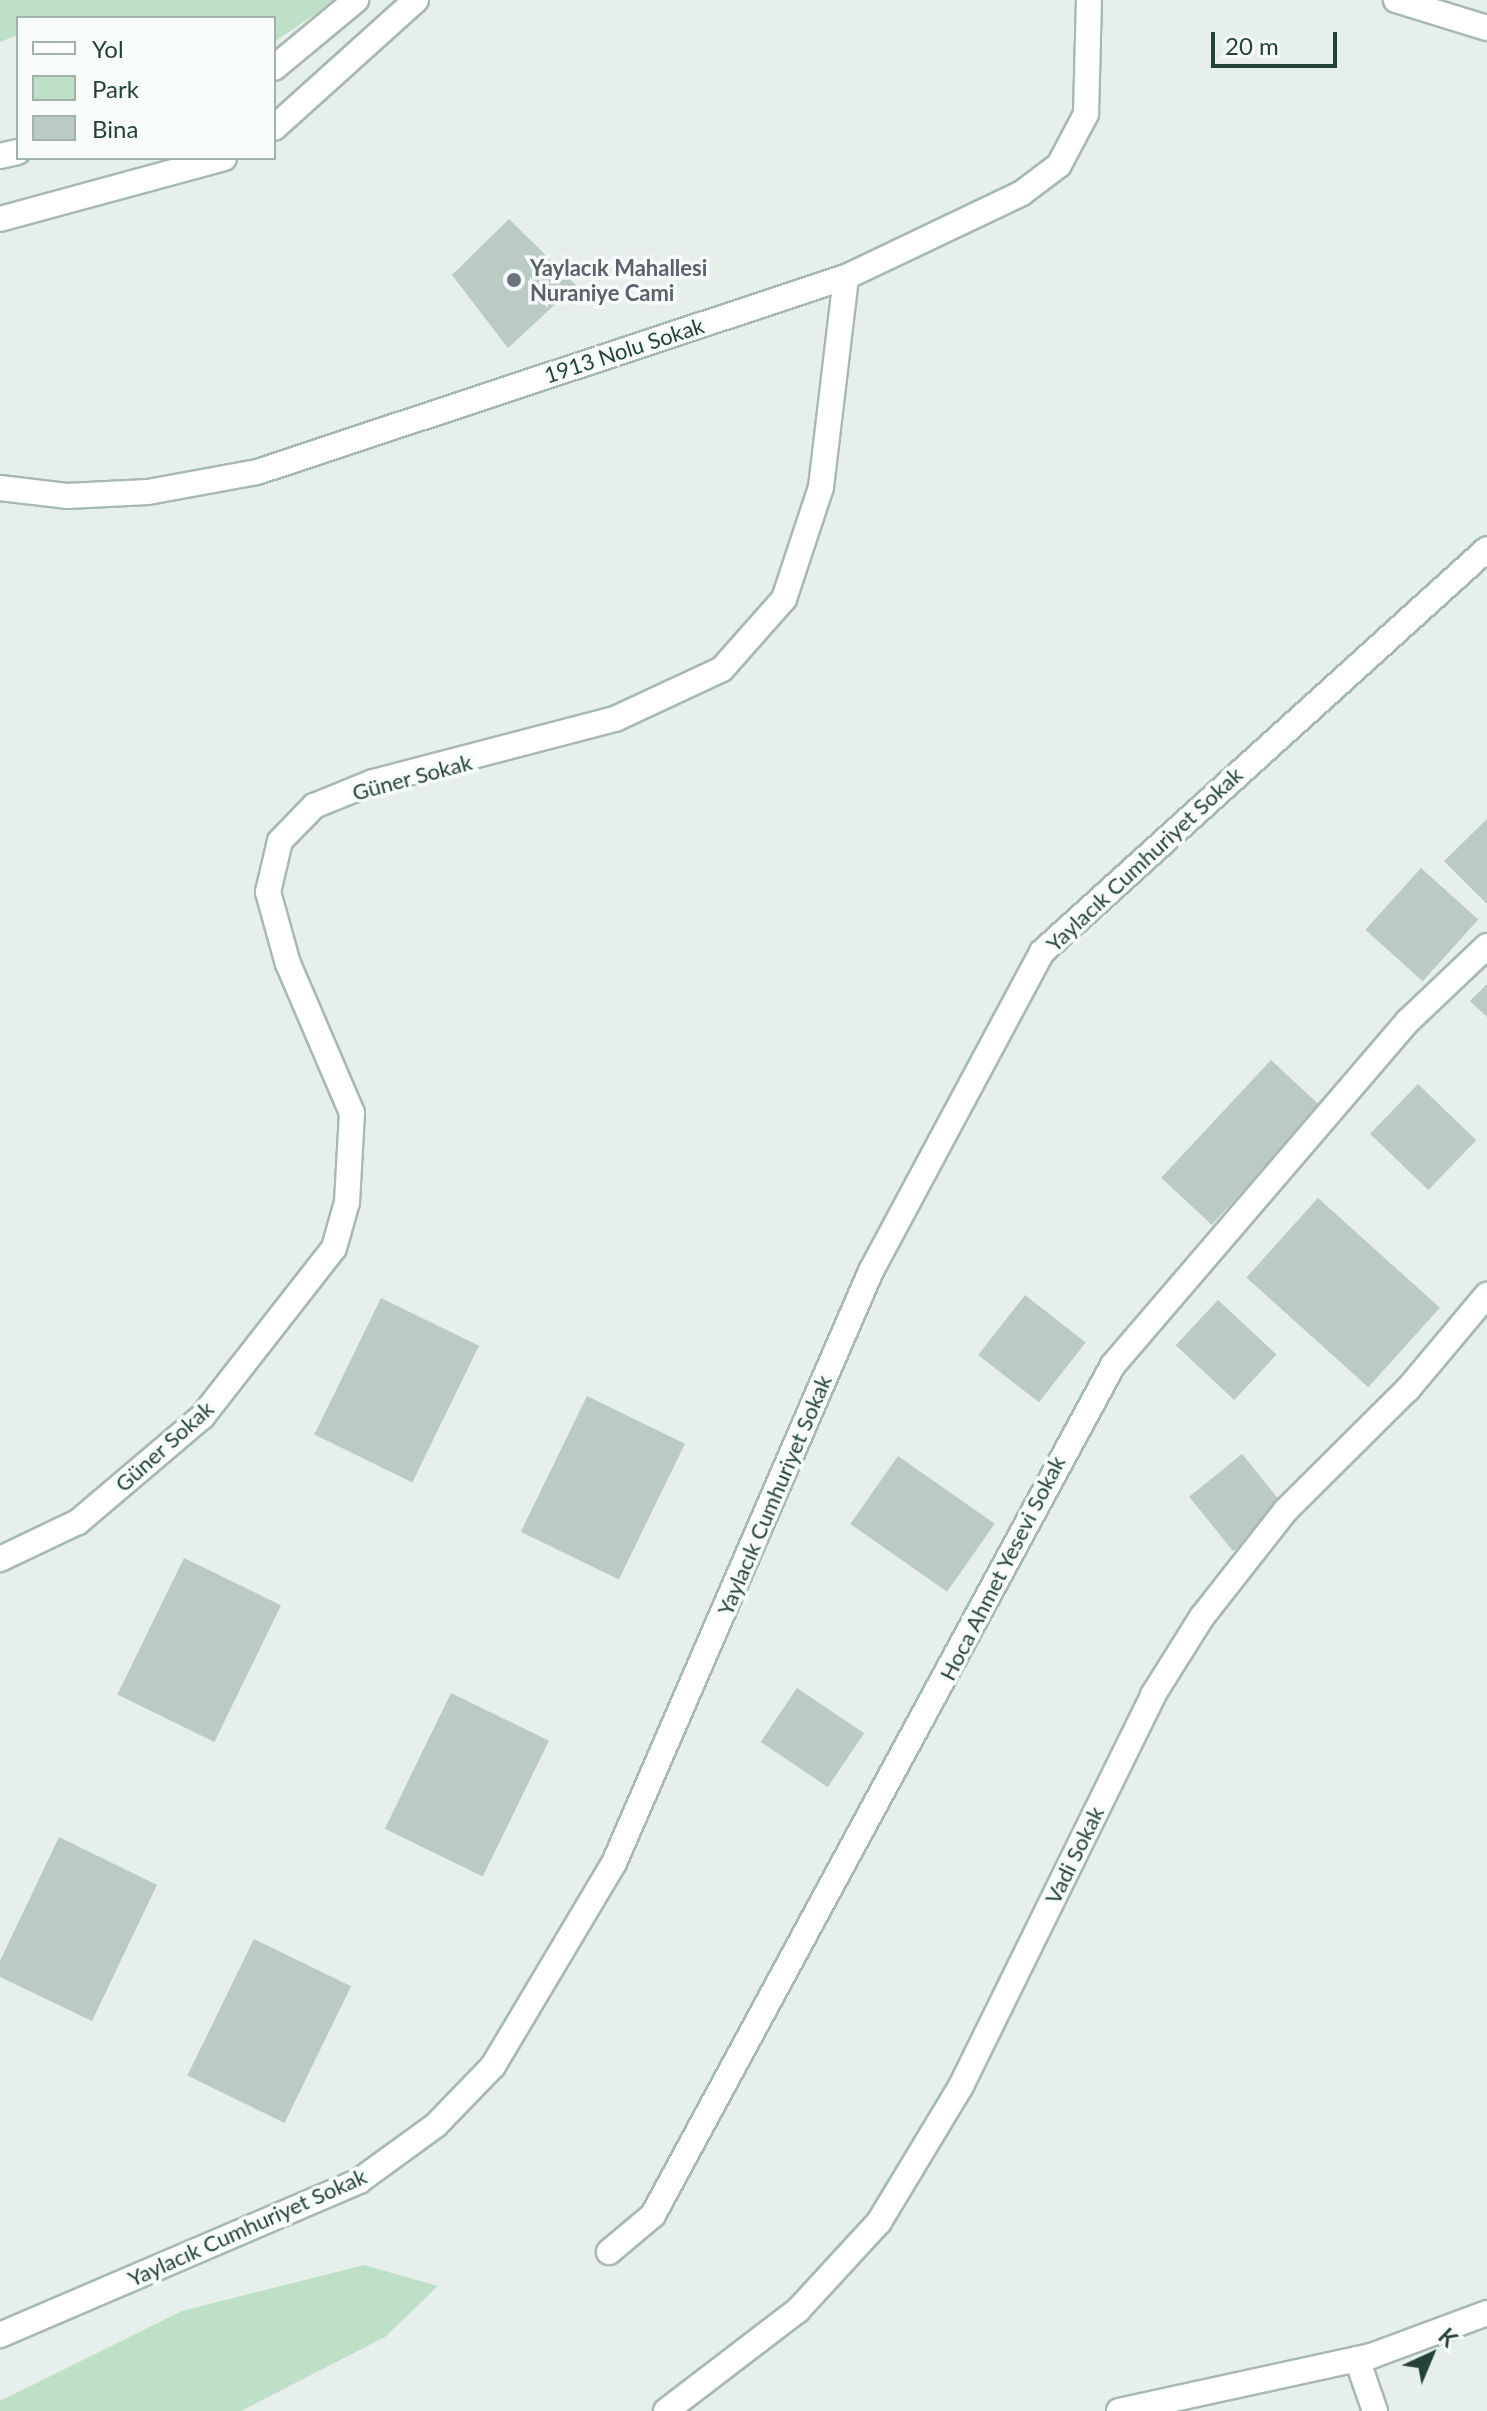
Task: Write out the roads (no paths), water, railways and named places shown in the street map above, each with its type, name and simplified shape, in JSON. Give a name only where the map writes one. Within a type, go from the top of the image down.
[{"type":"street","points":[[276,66],[356,0]]},
{"type":"street","points":[[276,126],[416,0]]},
{"type":"street","name":"1913 Nolu Sokak","points":[[0,488],[67,496],[148,492],[257,472],[846,277],[1022,193],[1059,165],[1086,114],[1089,0]]},
{"type":"street","points":[[1396,0],[1487,28]]},
{"type":"street","points":[[0,219],[217,160]]},
{"type":"street","name":"Güner Sokak","points":[[0,1559],[78,1522],[202,1417],[334,1248],[347,1202],[352,1113],[288,964],[268,892],[280,841],[314,806],[373,782],[615,719],[722,669],[784,599],[821,487],[846,277]]},
{"type":"street","name":"Yaylacık Cumhuriyet Sokak","points":[[0,2335],[359,2181],[436,2125],[493,2066],[614,1863],[871,1271],[1042,952],[1487,549]]},
{"type":"street","name":"Hoca Ahmet Yesevi Sokak","points":[[609,2252],[653,2215],[1113,1365],[1408,1021],[1487,946]]},
{"type":"street","name":"Vadi Sokak","points":[[666,2411],[798,2310],[879,2222],[961,2086],[1153,1695],[1202,1617],[1286,1510],[1408,1389],[1487,1295]]},
{"type":"street","points":[[1119,2411],[1357,2359],[1487,2313]]},
{"type":"street","points":[[1357,2359],[1375,2411]]},
{"type":"place","name":"Yaylacık Mahallesi Nuraniye Cami","points":[[514,280]]}]
